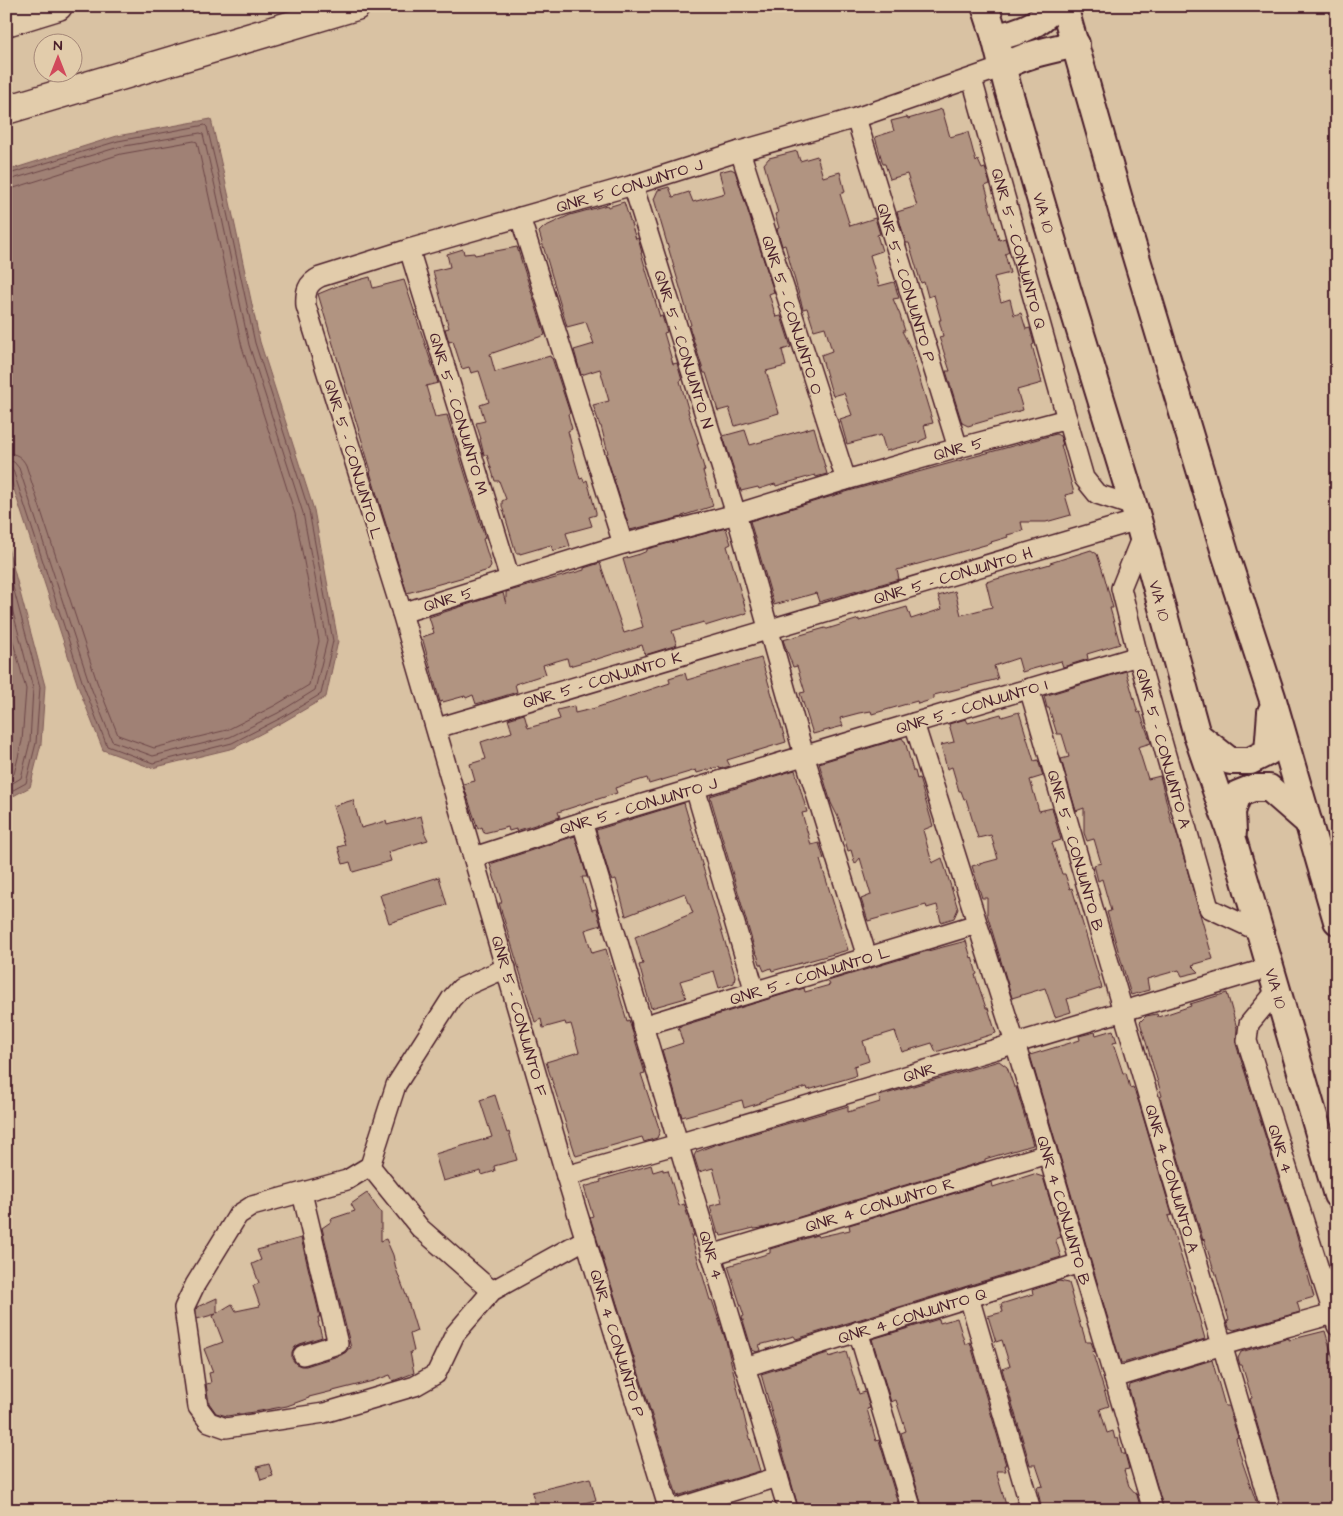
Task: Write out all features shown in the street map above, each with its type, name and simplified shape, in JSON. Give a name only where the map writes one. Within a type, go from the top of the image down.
[{"type":"highway","points":[[6,22],[58,6]]},
{"type":"highway","points":[[6,110],[356,6]]},
{"type":"main road","name":"VIA 10","points":[[985,6],[996,37],[1053,240],[1138,521],[1197,736],[1234,844],[1337,1195]]},
{"type":"main road","points":[[996,37],[1011,34],[1043,19],[1054,6]]},
{"type":"main road","points":[[1064,6],[1122,210],[1226,556],[1272,698],[1337,921]]},
{"type":"main road","points":[[1003,67],[1029,55],[1076,44]]},
{"type":"main road","points":[[1197,736],[1230,762],[1250,761],[1268,752],[1272,698]]},
{"type":"main road","points":[[1234,844],[1232,812],[1238,794],[1253,788],[1269,788],[1309,823]]},
{"type":"street","points":[[972,79],[1003,67]]},
{"type":"street","name":"QNR 5 CONJUNTO J","points":[[306,306],[305,294],[312,281],[320,277],[409,249],[633,185],[740,151],[856,118],[972,79]]},
{"type":"street","name":"QNR 5 - CONJUNTO Q","points":[[972,79],[1066,419]]},
{"type":"street","name":"QNR 5 - CONJUNTO P","points":[[856,118],[958,448]]},
{"type":"street","name":"QNR 5 - CONJUNTO O","points":[[740,151],[846,480]]},
{"type":"street","name":"QNR 5 - CONJUNTO N","points":[[633,185],[736,514]]},
{"type":"street","points":[[520,217],[623,544]]},
{"type":"street","name":"QNR 5 - CONJUNTO M","points":[[409,249],[510,579]]},
{"type":"street","name":"QNR 5 - CONJUNTO L","points":[[306,306],[402,613]]},
{"type":"street","points":[[1066,419],[1084,478],[1098,494],[1138,521]]},
{"type":"street","name":"QNR 5","points":[[474,857],[402,613],[623,544],[736,514],[846,480],[1066,419]]},
{"type":"street","points":[[736,514],[804,755],[867,958]]},
{"type":"street","name":"QNR 5 - CONJUNTO A","points":[[1138,521],[1121,588],[1138,656],[1209,908],[1260,932]]},
{"type":"street","name":"QNR 5 - CONJUNTO H","points":[[768,630],[1138,521]]},
{"type":"street","name":"QNR 5 - CONJUNTO K","points":[[437,728],[768,630]]},
{"type":"street","name":"QNR 5 - CONJUNTO I","points":[[804,755],[1138,656]]},
{"type":"street","name":"QNR 5 - CONJUNTO B","points":[[1029,688],[1123,1011]]},
{"type":"street","points":[[914,723],[1015,1044]]},
{"type":"street","name":"QNR 5 - CONJUNTO J","points":[[474,857],[582,822],[804,755]]},
{"type":"street","points":[[695,788],[755,992]]},
{"type":"street","points":[[582,822],[678,1144]]},
{"type":"street","name":"QNR 5 - CONJUNTO F","points":[[474,857],[566,1176]]},
{"type":"street","name":"QNR 5 - CONJUNTO L","points":[[642,1026],[977,924]]},
{"type":"street","points":[[506,968],[461,988],[451,999],[396,1085],[370,1166],[347,1180],[252,1206],[238,1215],[195,1285],[184,1308],[198,1407],[209,1422],[226,1428],[324,1413],[415,1386],[436,1374],[455,1334],[492,1291],[586,1239]]},
{"type":"street","name":"QNR","points":[[566,1176],[1123,1011],[1274,979]]},
{"type":"street","name":"QNR 4","points":[[1114,1378],[1223,1345],[1335,1320],[1247,1041],[1249,1024],[1274,979]]},
{"type":"street","name":"QNR 4 CONJUNTO A","points":[[1123,1011],[1271,1510]]},
{"type":"street","name":"QNR 4 CONJUNTO B","points":[[1015,1044],[1153,1510]]},
{"type":"street","name":"QNR 4","points":[[678,1144],[788,1510]]},
{"type":"street","name":"QNR 4 CONJUNTO R","points":[[711,1255],[1048,1154]]},
{"type":"street","points":[[370,1166],[420,1228],[492,1291]]},
{"type":"street","name":"QNR 4 CONJUNTO P","points":[[566,1176],[670,1510]]},
{"type":"street","points":[[302,1193],[338,1344],[303,1355]]},
{"type":"street","name":"QNR 4 CONJUNTO Q","points":[[745,1367],[1080,1263]]},
{"type":"street","points":[[968,1297],[1031,1510]]},
{"type":"street","points":[[858,1332],[912,1510]]},
{"type":"street","points":[[670,1510],[778,1478]]},
{"type":"water","points":[[211,119],[260,342],[314,510],[338,641],[326,697],[234,748],[152,768],[103,750],[79,689],[6,465],[6,171],[117,136]]},
{"type":"water","points":[[6,540],[45,686],[41,744],[30,787],[6,800]]},
{"type":"building","points":[[942,109],[950,137],[968,132],[976,162],[978,160],[982,169],[985,168],[990,184],[985,186],[987,197],[999,240],[1005,238],[1009,252],[1005,254],[1010,273],[994,277],[1001,302],[1010,299],[1014,315],[1021,313],[1026,329],[1030,328],[1034,344],[1032,345],[1042,383],[1017,390],[1023,410],[968,426],[962,423],[946,371],[950,371],[939,337],[943,336],[934,295],[928,297],[924,282],[921,283],[897,212],[917,206],[907,174],[890,179],[885,164],[883,164],[875,137],[894,131],[891,121],[907,117],[908,119]]},
{"type":"building","points":[[797,151],[800,161],[817,156],[823,177],[840,172],[845,192],[840,194],[850,226],[875,218],[880,234],[877,235],[882,251],[870,255],[879,286],[894,282],[899,298],[893,299],[900,315],[905,331],[902,331],[910,347],[933,423],[924,425],[927,438],[920,442],[886,451],[881,435],[847,444],[840,419],[852,415],[844,393],[833,396],[821,355],[832,351],[825,327],[814,330],[807,308],[803,309],[785,245],[782,246],[777,229],[779,228],[775,214],[778,213],[764,164],[769,158]]},
{"type":"building","points":[[731,169],[735,171],[774,292],[769,294],[776,317],[781,316],[791,347],[782,350],[786,366],[766,371],[779,413],[735,426],[729,408],[718,411],[706,373],[704,373],[654,199],[658,190],[669,187],[673,197],[689,192],[693,202],[725,193],[719,172]]},
{"type":"building","points":[[624,202],[636,239],[638,238],[660,317],[662,316],[667,332],[664,333],[673,364],[677,363],[682,380],[680,381],[699,444],[697,444],[705,471],[703,471],[713,506],[682,517],[630,530],[606,454],[608,453],[601,426],[593,405],[609,401],[600,369],[581,375],[574,350],[594,344],[586,322],[567,327],[539,232],[544,227],[570,215]]},
{"type":"building","points":[[517,247],[545,335],[490,354],[495,372],[550,356],[552,358],[570,413],[568,414],[572,429],[568,431],[580,479],[583,478],[584,482],[587,480],[596,512],[596,515],[589,517],[592,526],[566,533],[570,546],[553,551],[551,545],[520,554],[516,553],[502,506],[502,501],[506,499],[499,481],[495,481],[487,455],[484,455],[476,423],[485,421],[480,405],[489,402],[479,371],[471,373],[469,367],[462,369],[453,341],[449,342],[445,329],[449,328],[433,271],[450,267],[447,254],[463,249],[464,254],[474,253],[475,255]]},
{"type":"building","points":[[370,277],[373,288],[404,280],[438,383],[426,386],[435,417],[447,415],[485,538],[483,539],[491,565],[489,570],[407,593],[318,294],[340,285]]},
{"type":"building","points":[[814,427],[827,474],[816,477],[815,475],[776,486],[775,484],[759,489],[758,487],[741,491],[723,436],[745,430],[750,445]]},
{"type":"building","points":[[1056,434],[1060,436],[1063,445],[1061,445],[1074,493],[1065,495],[1071,515],[1046,522],[1021,522],[1023,531],[1007,535],[1008,537],[897,570],[899,579],[819,602],[816,593],[774,605],[750,521],[849,491]]},
{"type":"building","points":[[726,528],[731,544],[727,546],[747,613],[705,626],[704,622],[672,631],[677,645],[645,655],[642,645],[569,666],[567,658],[543,665],[546,674],[515,684],[517,692],[501,697],[476,704],[473,695],[440,702],[422,637],[434,633],[429,617],[503,593],[506,604],[506,592],[584,570],[584,568],[600,563],[624,633],[643,627],[623,559],[640,554],[647,551],[647,549]]},
{"type":"building","points":[[1091,550],[1097,554],[1104,575],[1113,608],[1110,608],[1120,644],[1087,654],[1088,659],[1063,667],[1061,661],[1022,672],[1018,658],[994,666],[998,679],[934,695],[934,699],[918,704],[917,701],[872,714],[871,711],[840,718],[843,726],[813,734],[800,693],[805,692],[797,666],[793,667],[783,640],[907,607],[911,619],[942,609],[938,596],[955,591],[961,615],[992,607],[986,582]]},
{"type":"building","points":[[761,658],[786,742],[727,760],[730,766],[720,769],[719,767],[697,773],[696,770],[649,784],[647,778],[624,785],[615,788],[617,793],[558,812],[560,817],[516,831],[516,829],[509,831],[508,827],[484,833],[482,827],[478,829],[463,784],[475,781],[470,764],[486,759],[481,742],[512,732],[508,719],[524,714],[528,728],[560,719],[557,710],[574,706],[575,713],[592,709],[670,683],[669,678],[685,673],[687,680]]},
{"type":"building","points":[[1126,671],[1138,713],[1140,712],[1151,743],[1138,747],[1148,779],[1160,776],[1172,824],[1174,824],[1213,959],[1192,965],[1199,972],[1182,976],[1179,970],[1147,979],[1149,990],[1131,995],[1107,912],[1111,911],[1102,879],[1098,881],[1094,865],[1101,863],[1094,839],[1087,841],[1084,833],[1084,808],[1076,811],[1061,759],[1069,757],[1062,734],[1057,734],[1044,696]]},
{"type":"building","points":[[1019,712],[1034,761],[1038,760],[1043,776],[1030,780],[1039,811],[1052,808],[1061,840],[1052,843],[1062,874],[1065,874],[1070,889],[1072,888],[1102,988],[1067,999],[1071,1012],[1055,1017],[1045,988],[1012,998],[987,914],[987,898],[982,898],[972,866],[998,859],[991,835],[978,838],[966,799],[964,799],[961,791],[959,791],[952,767],[947,769],[941,745],[954,742],[949,724],[966,719],[968,723],[1001,714],[1002,717]]},
{"type":"building","points":[[902,738],[905,741],[913,771],[915,771],[917,779],[919,778],[933,826],[923,830],[932,863],[942,858],[958,909],[954,918],[941,922],[937,905],[927,908],[926,905],[868,921],[861,899],[871,895],[860,858],[855,864],[851,850],[848,851],[819,763]]},
{"type":"building","points":[[795,770],[807,812],[802,813],[811,845],[819,843],[824,859],[820,860],[848,950],[772,971],[771,968],[764,971],[756,954],[710,796]]},
{"type":"building","points":[[353,800],[361,828],[386,821],[387,825],[421,816],[424,832],[428,840],[388,852],[391,861],[353,872],[350,862],[343,864],[338,847],[345,845],[333,806]]},
{"type":"building","points":[[684,803],[735,976],[734,983],[719,988],[714,971],[680,981],[686,998],[651,1008],[639,965],[643,964],[635,937],[693,913],[685,893],[626,916],[616,879],[612,880],[610,877],[596,830]]},
{"type":"building","points":[[575,836],[587,877],[582,877],[592,910],[596,909],[601,925],[585,930],[592,953],[606,949],[627,1021],[629,1020],[645,1073],[641,1074],[660,1131],[657,1138],[644,1142],[642,1137],[576,1156],[546,1062],[579,1052],[571,1024],[566,1025],[565,1022],[543,1028],[541,1019],[535,1022],[499,903],[502,903],[490,864]]},
{"type":"building","points":[[439,877],[447,905],[389,923],[380,895]]},
{"type":"building","points":[[966,941],[977,974],[975,975],[996,1033],[936,1052],[932,1043],[902,1052],[895,1031],[863,1041],[869,1061],[854,1066],[856,1076],[808,1090],[807,1087],[744,1108],[742,1100],[682,1117],[662,1050],[683,1043],[678,1027],[804,988],[805,992],[830,985],[828,981]]},
{"type":"building","points":[[1227,993],[1237,1028],[1236,1044],[1295,1230],[1314,1297],[1297,1302],[1300,1312],[1234,1330],[1229,1328],[1227,1321],[1229,1320],[1215,1271],[1203,1240],[1160,1097],[1162,1096],[1140,1022],[1146,1016],[1157,1014],[1158,1017],[1191,1006],[1190,1004]]},
{"type":"building","points":[[1113,1030],[1117,1042],[1113,1043],[1123,1073],[1126,1073],[1130,1088],[1133,1087],[1139,1103],[1172,1215],[1168,1216],[1205,1339],[1123,1363],[1121,1363],[1030,1055],[1080,1040],[1079,1036],[1095,1032],[1096,1035]]},
{"type":"building","points":[[999,1061],[1007,1067],[1014,1087],[1016,1087],[1033,1145],[763,1228],[754,1228],[721,1236],[720,1233],[718,1234],[710,1206],[722,1203],[713,1168],[699,1172],[694,1156],[696,1152],[848,1106],[848,1112],[880,1102],[879,1096]]},
{"type":"building","points":[[495,1095],[517,1160],[494,1166],[495,1171],[482,1175],[481,1171],[443,1181],[435,1154],[492,1137],[480,1100]]},
{"type":"building","points":[[651,1165],[653,1172],[663,1169],[663,1171],[668,1170],[679,1206],[684,1204],[694,1236],[691,1236],[710,1300],[712,1300],[726,1341],[747,1428],[760,1471],[677,1496],[590,1217],[593,1216],[584,1187],[601,1182],[600,1180]]},
{"type":"building","points":[[1034,1174],[1043,1177],[1061,1237],[1056,1239],[1056,1241],[1061,1257],[796,1339],[794,1336],[759,1345],[761,1350],[757,1352],[752,1350],[742,1317],[744,1316],[728,1266],[770,1253],[770,1249],[817,1235],[818,1237],[850,1230],[849,1225],[992,1182],[993,1187]]},
{"type":"building","points":[[367,1193],[381,1213],[381,1241],[386,1239],[393,1255],[417,1331],[410,1334],[414,1351],[410,1352],[414,1373],[393,1381],[390,1375],[309,1397],[287,1406],[227,1416],[216,1413],[209,1403],[206,1384],[211,1383],[209,1373],[213,1372],[204,1349],[223,1342],[213,1316],[216,1314],[197,1319],[197,1307],[217,1298],[217,1313],[232,1304],[236,1311],[260,1306],[253,1286],[259,1283],[252,1264],[261,1260],[257,1250],[301,1238],[320,1317],[318,1317],[318,1322],[322,1337],[295,1347],[292,1359],[296,1364],[306,1366],[346,1352],[351,1348],[322,1228],[332,1221],[331,1219],[355,1211],[351,1204]]},
{"type":"building","points":[[1059,1281],[1069,1283],[1086,1342],[1091,1342],[1095,1352],[1092,1351],[1109,1406],[1100,1409],[1107,1433],[1113,1431],[1115,1439],[1118,1438],[1122,1454],[1125,1454],[1129,1469],[1124,1470],[1129,1486],[1137,1495],[1141,1510],[1042,1510],[1037,1487],[1043,1486],[1036,1465],[1030,1465],[1002,1369],[1010,1366],[1002,1340],[996,1342],[988,1316],[1003,1312],[1001,1304],[1033,1294],[1032,1290]]},
{"type":"building","points":[[957,1318],[965,1344],[970,1342],[1006,1465],[1004,1465],[1006,1471],[996,1471],[1006,1505],[1017,1502],[1019,1510],[923,1510],[901,1433],[906,1431],[896,1400],[891,1402],[872,1339],[939,1319],[940,1323]]},
{"type":"building","points":[[1325,1331],[1337,1371],[1337,1510],[1282,1510],[1250,1399],[1252,1398],[1238,1358],[1241,1352],[1289,1338],[1289,1340]]},
{"type":"building","points":[[846,1352],[859,1394],[865,1392],[870,1408],[867,1409],[876,1441],[879,1440],[900,1510],[799,1510],[761,1374],[828,1353],[829,1357]]},
{"type":"building","points":[[1212,1360],[1225,1406],[1228,1406],[1238,1437],[1236,1438],[1242,1461],[1259,1510],[1164,1510],[1129,1389],[1130,1385]]},
{"type":"building","points":[[269,1464],[273,1476],[261,1480],[257,1467]]},
{"type":"building","points":[[590,1478],[596,1500],[556,1510],[536,1510],[532,1492]]}]
